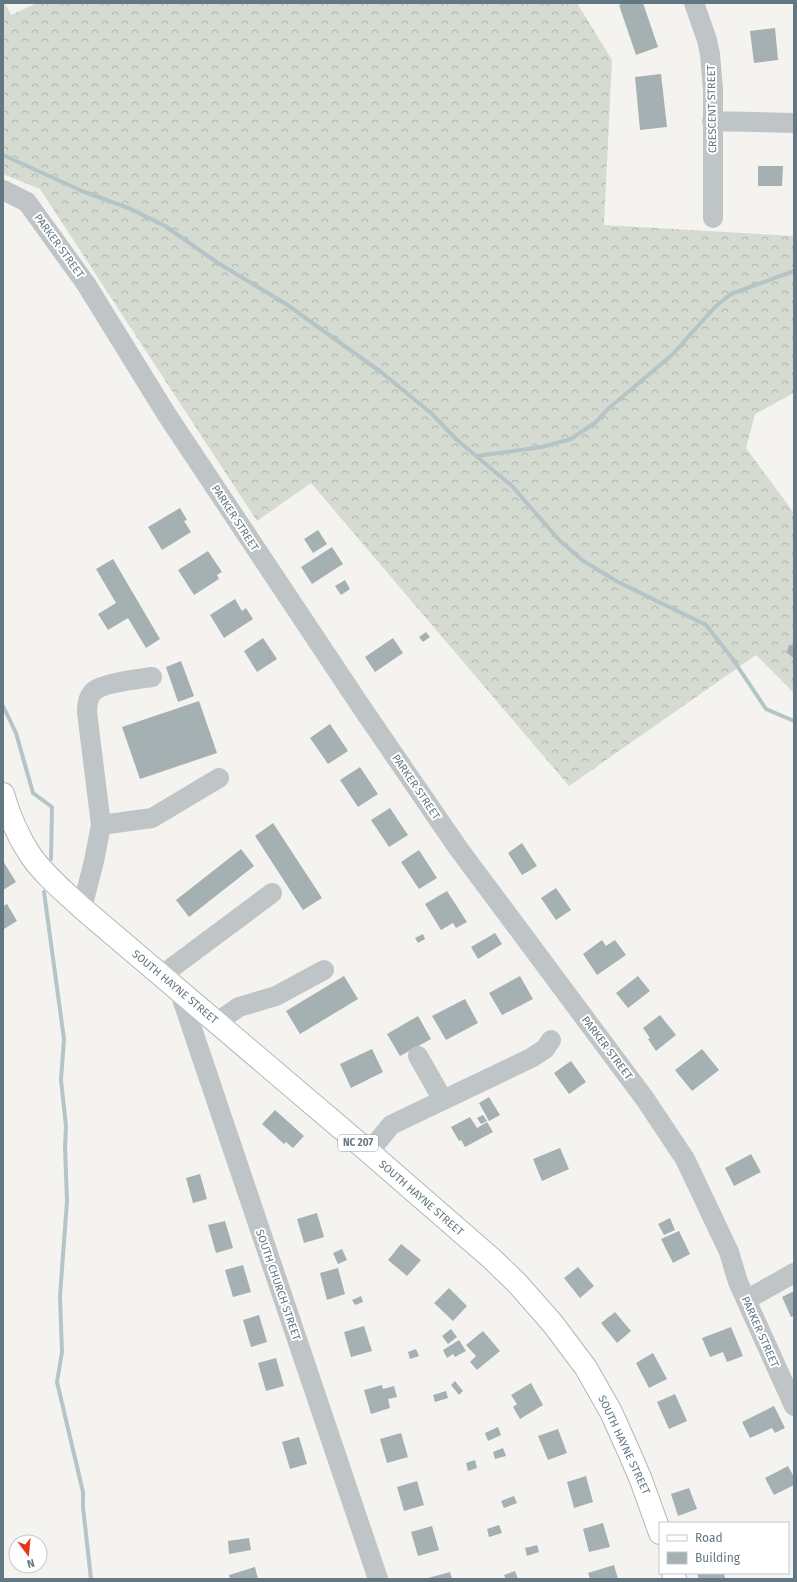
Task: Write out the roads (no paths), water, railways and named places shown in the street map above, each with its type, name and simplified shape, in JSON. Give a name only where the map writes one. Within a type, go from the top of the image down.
[{"type":"main road","name":"SOUTH HAYNE STREET","points":[[3,796],[8,810],[31,856],[48,876],[82,908],[369,1152],[517,1282],[553,1324],[586,1368],[611,1412],[641,1480],[659,1530]]},
{"type":"street","name":"CRESCENT STREET","points":[[694,3],[707,40],[710,54],[713,90],[713,218]]},
{"type":"street","points":[[712,121],[794,122]]},
{"type":"street","name":"PARKER STREET","points":[[3,190],[27,202],[86,284],[184,440],[458,848],[641,1093],[676,1145],[685,1159],[729,1252],[738,1282],[794,1406]]},
{"type":"street","points":[[82,908],[94,861],[101,825],[87,702],[94,691],[105,685],[152,677]]},
{"type":"street","points":[[101,825],[152,818],[219,778]]},
{"type":"street","points":[[162,976],[272,893]]},
{"type":"street","points":[[217,1022],[239,1007],[276,996],[324,970]]},
{"type":"street","name":"SOUTH CHURCH STREET","points":[[179,990],[378,1579]]},
{"type":"street","points":[[369,1152],[391,1125],[531,1058],[545,1049],[550,1040]]},
{"type":"street","points":[[418,1056],[443,1100]]},
{"type":"street","points":[[746,1300],[794,1273]]},
{"type":"waterway","points":[[3,155],[82,191],[131,209],[165,226],[218,263],[286,304],[381,372],[431,413],[457,440],[512,486],[559,540],[582,560],[618,582],[706,625],[732,658],[766,709],[794,721]]},
{"type":"waterway","points":[[477,456],[542,447],[571,439],[596,422],[609,408],[672,355],[715,307],[731,294],[794,271]]},
{"type":"waterway","points":[[3,706],[16,733],[33,793],[52,807],[51,859]]},
{"type":"waterway","points":[[44,892],[64,1039],[61,1080],[66,1126],[65,1147],[67,1201],[60,1296],[62,1352],[57,1382],[83,1492],[83,1507],[91,1579]]}]
